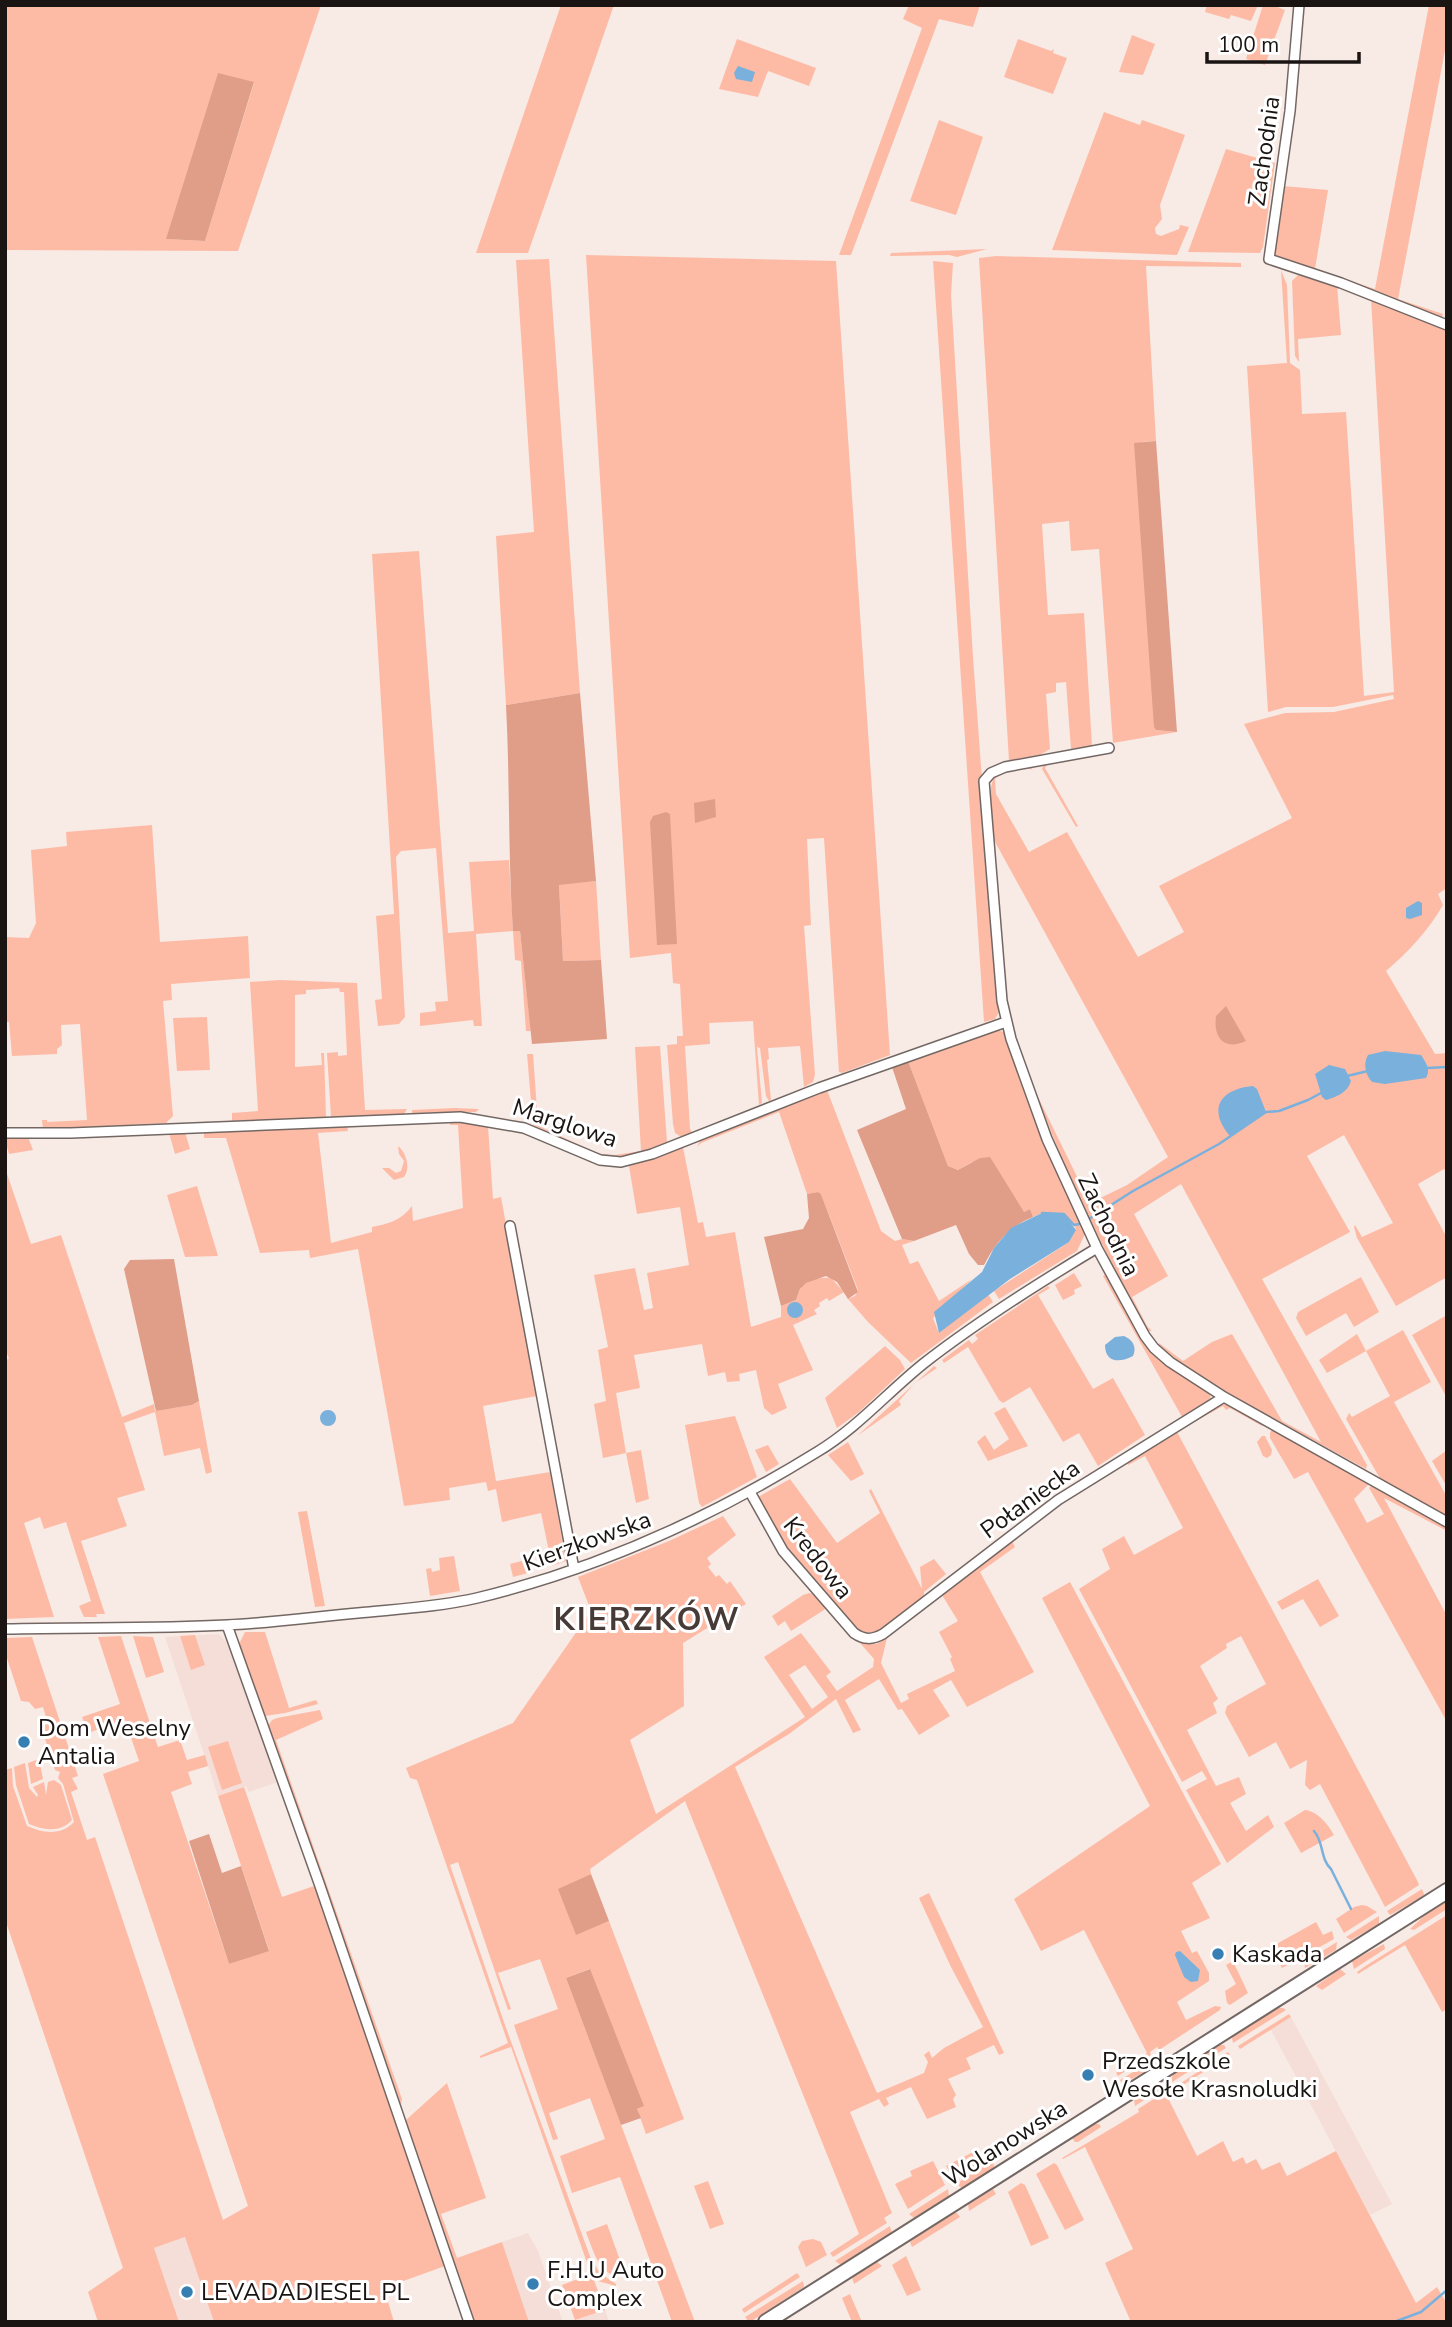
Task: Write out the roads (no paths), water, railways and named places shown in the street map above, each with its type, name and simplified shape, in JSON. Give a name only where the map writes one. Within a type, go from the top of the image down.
[{"type":"main road","name":"Wolanowska","points":[[766,2322],[1447,1891]]},
{"type":"street","name":"Zachodnia","points":[[1297,6],[1290,111],[1269,259],[1341,283],[1447,325]]},
{"type":"street","name":"Zachodnia","points":[[1109,748],[1005,767],[991,773],[984,781],[991,881],[1006,1022],[1047,1139],[1097,1248],[1154,1349],[1224,1397],[1447,1522]]},
{"type":"street","name":"Marglowa","points":[[5,1133],[71,1133],[460,1116],[524,1128],[600,1160],[621,1161],[652,1154],[819,1088],[1006,1022]]},
{"type":"street","points":[[510,1226],[574,1569]]},
{"type":"street","name":"Kierzkowska","points":[[5,1629],[227,1625],[469,1600],[574,1569],[675,1530],[750,1492],[845,1434],[914,1371],[1000,1308],[1097,1248]]},
{"type":"street","name":"Połaniecka","points":[[865,1639],[883,1634],[1058,1500],[1224,1397]]},
{"type":"street","name":"Kredowa","points":[[750,1492],[783,1551],[854,1633],[865,1639]]},
{"type":"street","points":[[227,1625],[470,2322]]},
{"type":"water","points":[[738,66],[755,72],[752,82],[736,79],[734,73]]},
{"type":"water","points":[[1418,901],[1422,903],[1422,915],[1406,918],[1406,908]]},
{"type":"water","points":[[1385,1051],[1421,1055],[1428,1069],[1426,1078],[1385,1084],[1372,1082],[1366,1069],[1366,1058],[1368,1055]]},
{"type":"water","points":[[1329,1065],[1345,1069],[1351,1081],[1342,1094],[1326,1100],[1322,1097],[1315,1074]]},
{"type":"water","points":[[1253,1086],[1257,1089],[1266,1112],[1230,1136],[1219,1117],[1220,1102],[1232,1091]]},
{"type":"water","points":[[1042,1213],[1064,1214],[1076,1230],[1069,1242],[1010,1279],[939,1333],[934,1312],[982,1272],[994,1248],[1011,1228]]},
{"type":"water","points":[[792,1302],[798,1302],[803,1310],[801,1316],[792,1318],[787,1313],[787,1307]]},
{"type":"water","points":[[1124,1336],[1133,1344],[1133,1356],[1123,1360],[1110,1358],[1105,1345],[1115,1337]]},
{"type":"water","points":[[328,1410],[334,1412],[334,1424],[328,1426],[322,1424],[320,1418],[322,1412]]},
{"type":"water","points":[[1180,1951],[1200,1970],[1198,1981],[1191,1982],[1184,1977],[1175,1955]]},
{"type":"waterway","points":[[1427,1068],[1447,1067]]},
{"type":"waterway","points":[[1347,1076],[1368,1071]]},
{"type":"waterway","points":[[1089,1219],[1133,1191],[1219,1144],[1266,1112],[1279,1111],[1321,1093]]},
{"type":"waterway","points":[[1042,1213],[1064,1214],[1074,1225],[1079,1224]]},
{"type":"waterway","points":[[1314,1831],[1325,1860],[1351,1909]]},
{"type":"waterway","points":[[1394,2322],[1421,2312],[1447,2290]]},
{"type":"place","name":"Dom Weselny Antalia","points":[[24,1742]]},
{"type":"place","name":"Kaskada","points":[[1218,1954]]},
{"type":"place","name":"Przedszkole Wesołe Krasnoludki","points":[[1088,2075]]},
{"type":"place","name":"F.H.U Auto Complex","points":[[533,2284]]},
{"type":"place","name":"LEVADADIESEL PL","points":[[187,2292]]},
{"type":"district","name":"KIERZKÓW","points":[[647,1619]]}]
